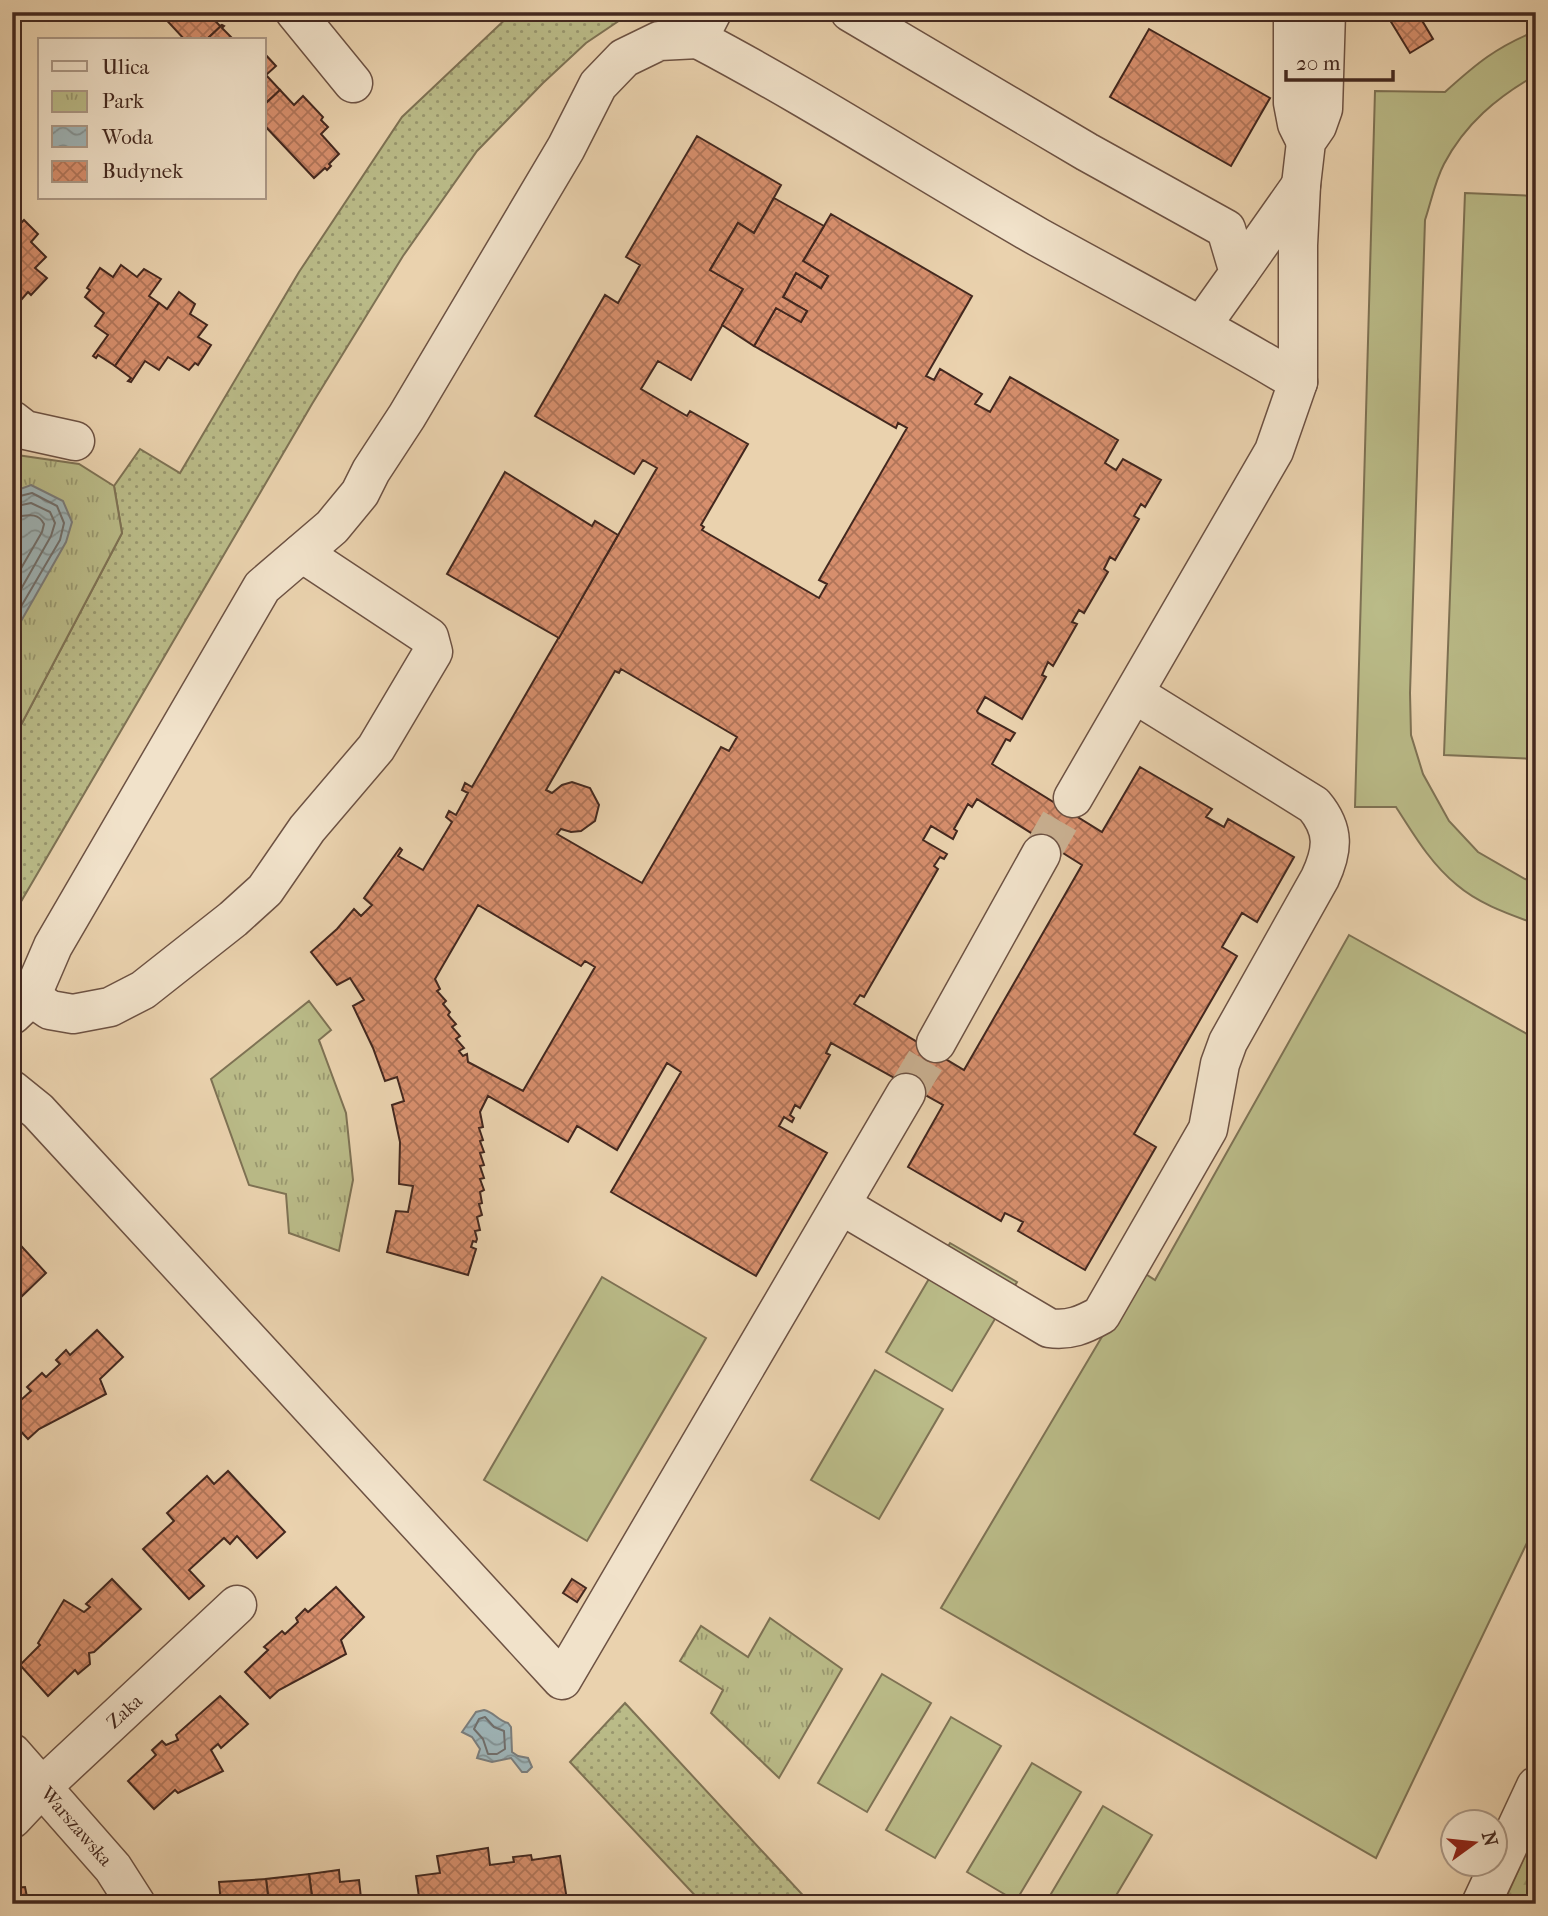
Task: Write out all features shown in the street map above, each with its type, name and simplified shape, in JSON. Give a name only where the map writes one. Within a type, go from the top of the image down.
[{"type":"street","points":[[295,12],[353,83]]},
{"type":"street","points":[[850,12],[1087,152],[1226,229],[1239,273]]},
{"type":"street","points":[[1293,12],[1293,103],[1297,124],[1306,142]]},
{"type":"street","points":[[1073,798],[1274,451],[1298,382],[1301,186],[1306,142],[1317,126],[1323,109],[1326,12]]},
{"type":"street","points":[[302,553],[429,637],[433,652],[376,748],[307,829],[265,890],[233,919],[142,989],[110,1007],[73,1014],[22,1006],[53,946],[262,587],[332,527],[360,493],[562,155],[598,85],[624,58],[659,41],[705,25],[749,65],[1037,236],[1202,325],[1298,382]]},
{"type":"street","points":[[1226,229],[1301,186]]},
{"type":"street","points":[[1202,325],[1301,186]]},
{"type":"street","points":[[12,421],[25,430],[75,441]]},
{"type":"street","points":[[841,1205],[1049,1328],[1065,1330],[1084,1325],[1101,1315],[1202,1141],[1208,1129],[1220,1064],[1228,1042],[1320,878],[1330,855],[1329,836],[1324,817],[1314,805],[1135,694]]},
{"type":"street","points":[[936,1043],[1041,854]]},
{"type":"street","points":[[12,1090],[38,1111],[562,1680],[906,1093]]},
{"type":"street","name":"Zaka","points":[[12,1819],[43,1786],[237,1605]]},
{"type":"street","name":"Warszawska","points":[[12,1753],[113,1868],[136,1904]]},
{"type":"street","points":[[1481,1904],[1536,1786]]},
{"type":"green space","points":[[513,12],[632,12],[586,43],[477,151],[403,256],[312,404],[12,917],[12,742],[122,533],[114,486],[140,449],[180,473],[299,272],[402,117]]},
{"type":"green space","points":[[1536,31],[1536,75],[1495,102],[1462,136],[1441,171],[1425,220],[1410,693],[1411,735],[1423,774],[1449,821],[1478,852],[1525,879],[1536,882],[1536,924],[1485,903],[1457,885],[1431,858],[1396,807],[1355,807],[1375,91],[1445,92],[1487,57]]},
{"type":"green space","points":[[1465,193],[1536,196],[1536,759],[1444,755]]},
{"type":"green space","points":[[17,455],[79,464],[114,486],[122,533],[12,742],[12,459]]},
{"type":"green space","points":[[1349,935],[1536,1039],[1536,1524],[1376,1858],[941,1608],[1141,1271],[1155,1280]]},
{"type":"green space","points":[[309,1001],[331,1030],[319,1040],[346,1113],[353,1180],[339,1251],[289,1233],[286,1194],[249,1185],[211,1079]]},
{"type":"green space","points":[[950,1243],[1017,1282],[952,1391],[886,1352]]},
{"type":"green space","points":[[602,1277],[706,1338],[587,1541],[484,1480]]},
{"type":"green space","points":[[875,1370],[943,1409],[879,1519],[811,1480]]},
{"type":"green space","points":[[770,1618],[842,1669],[779,1778],[711,1713],[723,1690],[680,1661],[701,1626],[748,1657]]},
{"type":"green space","points":[[882,1674],[931,1703],[867,1812],[818,1783]]},
{"type":"green space","points":[[625,1703],[811,1904],[703,1904],[570,1762]]},
{"type":"green space","points":[[951,1717],[1001,1746],[935,1858],[886,1830]]},
{"type":"green space","points":[[1032,1763],[1081,1792],[1016,1901],[967,1872]]},
{"type":"green space","points":[[1103,1806],[1152,1835],[1111,1904],[1045,1904]]},
{"type":"green space","points":[[1536,1832],[1536,1904],[1503,1904]]},
{"type":"water","points":[[31,485],[63,501],[72,522],[66,542],[12,637],[12,492]]},
{"type":"water","points":[[484,1710],[511,1727],[512,1752],[528,1758],[532,1767],[527,1772],[522,1772],[511,1758],[492,1762],[477,1758],[480,1749],[472,1737],[462,1732],[476,1712]]},
{"type":"building","points":[[159,12],[207,12],[222,25],[208,38],[183,38]]},
{"type":"building","points":[[1385,12],[1417,12],[1433,39],[1410,53]]},
{"type":"building","points":[[222,25],[232,38],[208,38]]},
{"type":"building","points":[[1149,29],[1270,98],[1231,166],[1110,97]]},
{"type":"building","points":[[266,55],[276,66],[266,75]]},
{"type":"building","points":[[266,75],[280,90],[266,103]]},
{"type":"building","points":[[280,90],[294,105],[303,96],[323,117],[321,120],[328,127],[321,134],[339,154],[327,170],[325,168],[314,178],[266,127],[266,103]]},
{"type":"building","points":[[697,136],[781,185],[754,233],[738,223],[710,270],[743,289],[691,380],[658,361],[641,389],[687,416],[690,411],[748,444],[701,525],[704,527],[702,530],[819,598],[827,584],[819,580],[907,428],[898,423],[896,428],[754,346],[776,308],[801,322],[807,311],[783,297],[796,273],[821,288],[828,276],[803,261],[831,214],[972,296],[926,376],[934,380],[940,369],[982,394],[975,404],[990,412],[1010,377],[1118,440],[1105,463],[1116,470],[1123,459],[1161,480],[1145,507],[1141,504],[1134,516],[1139,519],[1115,560],[1110,557],[1104,569],[1108,572],[1084,613],[1079,610],[1072,622],[1077,624],[1053,666],[1048,662],[1042,675],[1046,677],[1022,719],[985,697],[978,713],[1015,733],[1010,741],[1006,739],[992,764],[1102,832],[1140,767],[1212,809],[1206,817],[1224,827],[1228,819],[1294,857],[1257,922],[1242,913],[1222,947],[1237,956],[1134,1134],[1156,1147],[1085,1270],[1018,1231],[1023,1222],[1005,1213],[1001,1221],[908,1167],[943,1105],[831,1043],[826,1053],[830,1055],[800,1108],[795,1105],[790,1115],[794,1118],[792,1122],[784,1117],[779,1126],[827,1153],[756,1276],[611,1192],[681,1072],[667,1063],[617,1150],[577,1126],[568,1142],[488,1096],[480,1112],[483,1127],[479,1128],[484,1152],[480,1153],[484,1165],[480,1166],[484,1178],[480,1179],[484,1190],[480,1192],[482,1203],[479,1204],[482,1215],[477,1217],[480,1230],[475,1231],[477,1239],[471,1247],[476,1249],[468,1275],[387,1252],[396,1211],[408,1212],[413,1186],[399,1184],[400,1142],[392,1105],[404,1101],[397,1077],[385,1081],[353,1006],[364,1000],[350,978],[337,985],[311,952],[337,929],[354,909],[361,916],[372,905],[364,898],[400,848],[402,850],[398,856],[423,870],[452,822],[446,817],[449,811],[456,815],[468,793],[462,790],[465,783],[472,787],[657,468],[643,460],[634,474],[535,416],[605,295],[618,303],[640,265],[626,257]],"holes":[[[621,669],[737,737],[729,751],[721,747],[642,883],[557,834],[561,829],[581,831],[595,821],[599,805],[590,788],[572,782],[562,785],[552,793],[546,790],[615,671],[619,673]],[[977,799],[1082,865],[964,1070],[854,1004],[860,995],[864,997],[938,869],[934,866],[940,857],[944,859],[947,854],[923,840],[931,826],[953,839],[957,831],[954,829],[968,804],[972,807]],[[478,905],[581,966],[585,961],[595,967],[523,1091],[468,1062],[467,1054],[463,1056],[459,1051],[464,1048],[456,1039],[460,1036],[452,1027],[456,1024],[448,1015],[450,1012],[443,1004],[446,1001],[437,991],[440,989],[435,979]]]},
{"type":"building","points":[[774,198],[824,226],[803,261],[828,276],[821,288],[796,273],[783,297],[807,311],[801,322],[776,308],[754,346],[722,325],[743,289],[710,270],[738,223],[754,233]]},
{"type":"building","points":[[24,220],[38,234],[31,242],[46,257],[35,268],[47,278],[31,295],[28,292],[21,300],[12,292],[12,232]]},
{"type":"building","points":[[121,265],[137,277],[144,269],[161,279],[149,296],[159,303],[115,366],[98,355],[96,358],[93,356],[108,335],[95,326],[104,313],[85,297],[90,290],[87,288],[100,268],[113,277]]},
{"type":"building","points":[[179,292],[195,304],[190,314],[207,325],[198,337],[211,345],[198,365],[195,363],[189,370],[168,357],[159,370],[145,361],[131,382],[128,381],[131,378],[115,366],[159,303],[167,309]]},
{"type":"building","points":[[505,472],[592,526],[595,521],[618,535],[559,638],[447,574]]},
{"type":"building","points":[[12,1236],[46,1273],[19,1299],[12,1292]]},
{"type":"building","points":[[97,1330],[123,1357],[100,1379],[106,1394],[39,1429],[28,1439],[12,1422],[12,1408],[31,1391],[27,1387],[42,1373],[46,1377],[60,1364],[56,1360],[66,1350],[70,1355]]},
{"type":"building","points":[[228,1471],[285,1532],[257,1558],[237,1536],[230,1544],[224,1538],[189,1570],[204,1586],[189,1599],[143,1549],[174,1521],[167,1513],[207,1476],[214,1484]]},
{"type":"building","points":[[112,1579],[141,1609],[94,1652],[89,1653],[90,1664],[78,1674],[75,1670],[48,1696],[20,1665],[40,1645],[38,1643],[64,1600],[84,1612],[90,1607],[86,1604]]},
{"type":"building","points":[[572,1579],[586,1588],[577,1602],[563,1593]]},
{"type":"building","points":[[336,1587],[364,1617],[341,1640],[346,1654],[279,1690],[270,1698],[245,1672],[268,1650],[264,1647],[282,1631],[285,1634],[298,1622],[296,1618],[305,1609],[308,1612]]},
{"type":"building","points":[[220,1696],[248,1724],[221,1748],[218,1744],[211,1750],[223,1771],[178,1793],[175,1790],[154,1809],[128,1781],[156,1755],[152,1750],[162,1741],[166,1745],[178,1740],[176,1735]]},
{"type":"building","points":[[488,1848],[490,1865],[514,1862],[513,1857],[531,1855],[532,1860],[560,1856],[567,1900],[546,1904],[420,1904],[416,1876],[440,1873],[437,1856]]},
{"type":"building","points":[[339,1870],[340,1882],[359,1880],[361,1898],[358,1898],[358,1904],[313,1904],[309,1874]]},
{"type":"building","points":[[309,1874],[313,1904],[269,1904],[266,1879]]},
{"type":"building","points":[[266,1879],[269,1904],[221,1904],[219,1882]]},
{"type":"building","points":[[25,1887],[27,1897],[38,1896],[39,1904],[12,1904],[12,1888]]},
{"type":"tunnel","points":[[1041,854],[1073,798]]},
{"type":"tunnel","points":[[906,1093],[936,1043]]}]
